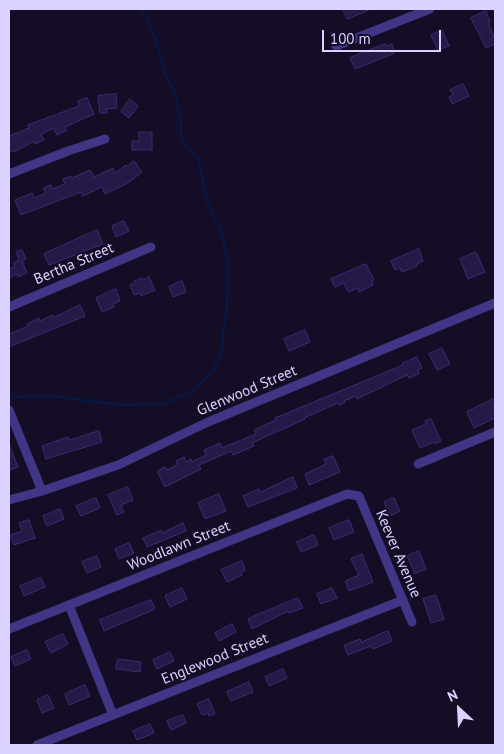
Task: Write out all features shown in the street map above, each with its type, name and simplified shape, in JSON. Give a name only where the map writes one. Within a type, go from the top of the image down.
[{"type":"street","points":[[336,46],[430,9]]},
{"type":"street","points":[[9,174],[68,150],[105,139]]},
{"type":"street","name":"Bertha Street","points":[[9,307],[151,248]]},
{"type":"street","name":"Glenwood Street","points":[[9,500],[42,491],[118,465],[208,422],[495,302]]},
{"type":"street","points":[[9,410],[42,491]]},
{"type":"street","points":[[418,464],[495,432]]},
{"type":"street","name":"Woodlawn Street","points":[[9,629],[347,494],[359,496]]},
{"type":"street","name":"Keever Avenue","points":[[359,496],[412,622]]},
{"type":"street","name":"Englewood Street","points":[[37,745],[403,600]]},
{"type":"street","points":[[69,605],[113,714]]},
{"type":"building","points":[[343,9],[371,9],[348,19]]},
{"type":"building","points":[[486,11],[495,44],[486,48],[471,18]]},
{"type":"building","points":[[442,30],[449,46],[438,50],[431,35]]},
{"type":"building","points":[[385,44],[386,46],[392,44],[395,53],[355,69],[350,58]]},
{"type":"building","points":[[463,84],[469,96],[452,104],[449,97],[453,95],[450,90]]},
{"type":"building","points":[[116,94],[117,108],[106,109],[107,113],[100,113],[98,96]]},
{"type":"building","points":[[87,98],[94,114],[65,127],[67,130],[57,135],[54,128],[41,134],[44,140],[35,144],[34,141],[14,152],[13,150],[9,152],[9,136],[29,128],[28,125],[79,106],[78,101]]},
{"type":"building","points":[[130,99],[138,106],[129,118],[121,112]]},
{"type":"building","points":[[139,132],[152,132],[152,150],[132,150],[132,141],[139,141]]},
{"type":"building","points":[[134,161],[142,172],[128,183],[105,194],[102,187],[83,196],[81,192],[21,215],[15,200],[32,193],[34,198],[46,193],[43,188],[51,185],[52,189],[65,184],[63,179],[71,176],[72,178],[90,170],[94,177],[113,168],[115,173]]},
{"type":"building","points":[[124,221],[129,231],[116,237],[112,226]]},
{"type":"building","points":[[97,230],[103,244],[49,265],[44,254]]},
{"type":"building","points":[[419,249],[423,261],[417,264],[417,266],[402,272],[400,268],[395,270],[391,261]]},
{"type":"building","points":[[22,250],[26,259],[22,261],[27,273],[18,277],[17,274],[9,278],[9,269],[15,267],[13,263],[19,260],[16,252]]},
{"type":"building","points":[[476,252],[485,272],[468,279],[460,259]]},
{"type":"building","points":[[366,264],[374,280],[372,281],[373,285],[359,292],[358,288],[348,292],[344,283],[335,287],[331,279]]},
{"type":"building","points":[[149,277],[155,290],[141,296],[140,293],[134,295],[130,285],[135,283],[134,281]]},
{"type":"building","points":[[182,281],[186,292],[173,297],[169,287]]},
{"type":"building","points":[[116,289],[120,301],[113,304],[114,307],[102,312],[96,298]]},
{"type":"building","points":[[80,305],[85,316],[9,347],[9,334],[28,326],[27,324],[39,318],[40,321],[53,315],[54,317]]},
{"type":"building","points":[[305,330],[310,342],[289,351],[284,339]]},
{"type":"building","points":[[442,348],[450,364],[437,370],[429,354]]},
{"type":"building","points":[[417,357],[422,368],[418,370],[419,374],[409,378],[407,375],[357,399],[356,396],[344,401],[345,403],[339,405],[338,403],[304,418],[252,443],[254,446],[233,455],[231,451],[199,465],[201,469],[165,487],[157,471],[165,467],[167,470],[177,465],[176,461],[184,457],[186,462],[191,459],[192,462],[206,455],[204,450],[220,443],[222,448],[256,434],[254,430],[276,420],[275,418],[403,365]]},
{"type":"building","points":[[495,398],[495,418],[474,428],[467,412]]},
{"type":"building","points":[[431,419],[441,441],[420,448],[412,430],[426,424],[425,421]]},
{"type":"building","points":[[99,431],[102,442],[46,459],[42,446],[68,437],[69,440]]},
{"type":"building","points":[[9,444],[18,467],[9,470]]},
{"type":"building","points":[[333,456],[340,472],[309,485],[305,474],[326,464],[324,460]]},
{"type":"building","points":[[293,477],[297,488],[248,507],[243,496],[259,489],[260,492]]},
{"type":"building","points":[[128,487],[133,500],[121,505],[124,512],[117,515],[108,495]]},
{"type":"building","points":[[219,494],[226,511],[205,519],[198,503]]},
{"type":"building","points":[[96,498],[100,508],[81,516],[76,506]]},
{"type":"building","points":[[394,498],[400,511],[390,516],[384,502]]},
{"type":"building","points":[[60,509],[64,519],[47,526],[43,516]]},
{"type":"building","points":[[29,520],[35,538],[14,545],[10,535],[22,531],[19,523]]},
{"type":"building","points":[[349,520],[354,532],[334,540],[329,528]]},
{"type":"building","points":[[183,523],[186,531],[147,547],[143,538],[161,530],[162,533]]},
{"type":"building","points":[[314,535],[318,545],[301,552],[297,542]]},
{"type":"building","points":[[129,543],[134,553],[119,559],[115,549]]},
{"type":"building","points":[[419,551],[426,569],[415,574],[407,556]]},
{"type":"building","points":[[362,554],[373,582],[349,591],[345,581],[359,575],[351,559]]},
{"type":"building","points":[[97,556],[101,567],[87,573],[82,562]]},
{"type":"building","points":[[242,561],[245,570],[241,572],[242,575],[227,582],[221,570]]},
{"type":"building","points":[[41,578],[45,587],[24,596],[20,586]]},
{"type":"building","points":[[182,588],[187,599],[170,607],[165,596]]},
{"type":"building","points":[[332,588],[337,598],[321,604],[317,594]]},
{"type":"building","points":[[436,595],[444,619],[431,623],[423,599]]},
{"type":"building","points":[[298,598],[303,608],[289,613],[288,611],[252,629],[248,619]]},
{"type":"building","points":[[151,600],[155,609],[104,631],[100,620]]},
{"type":"building","points":[[232,624],[236,632],[219,641],[215,633]]},
{"type":"building","points":[[388,631],[392,641],[373,649],[371,646],[348,655],[344,645],[360,639],[361,642]]},
{"type":"building","points":[[63,634],[68,644],[51,653],[45,642]]},
{"type":"building","points":[[27,650],[31,659],[15,666],[11,657]]},
{"type":"building","points":[[170,652],[174,661],[157,669],[153,660]]},
{"type":"building","points":[[118,659],[141,662],[140,672],[116,669]]},
{"type":"building","points":[[283,669],[287,678],[269,686],[265,677]]},
{"type":"building","points":[[249,682],[253,692],[231,701],[227,692]]},
{"type":"building","points":[[85,685],[90,696],[69,705],[65,694]]},
{"type":"building","points":[[48,695],[54,708],[42,713],[37,700]]},
{"type":"building","points":[[209,699],[215,714],[209,716],[208,713],[202,715],[197,704]]},
{"type":"building","points":[[183,715],[186,723],[171,730],[167,721]]},
{"type":"building","points":[[150,724],[154,733],[137,740],[133,731]]},
{"type":"waterway","points":[[10,397],[51,396],[122,405],[163,404],[187,394],[199,385],[214,369],[222,352],[227,306],[228,264],[226,252],[222,235],[207,201],[197,158],[181,138],[181,119],[175,93],[165,74],[156,40],[142,9]]}]
